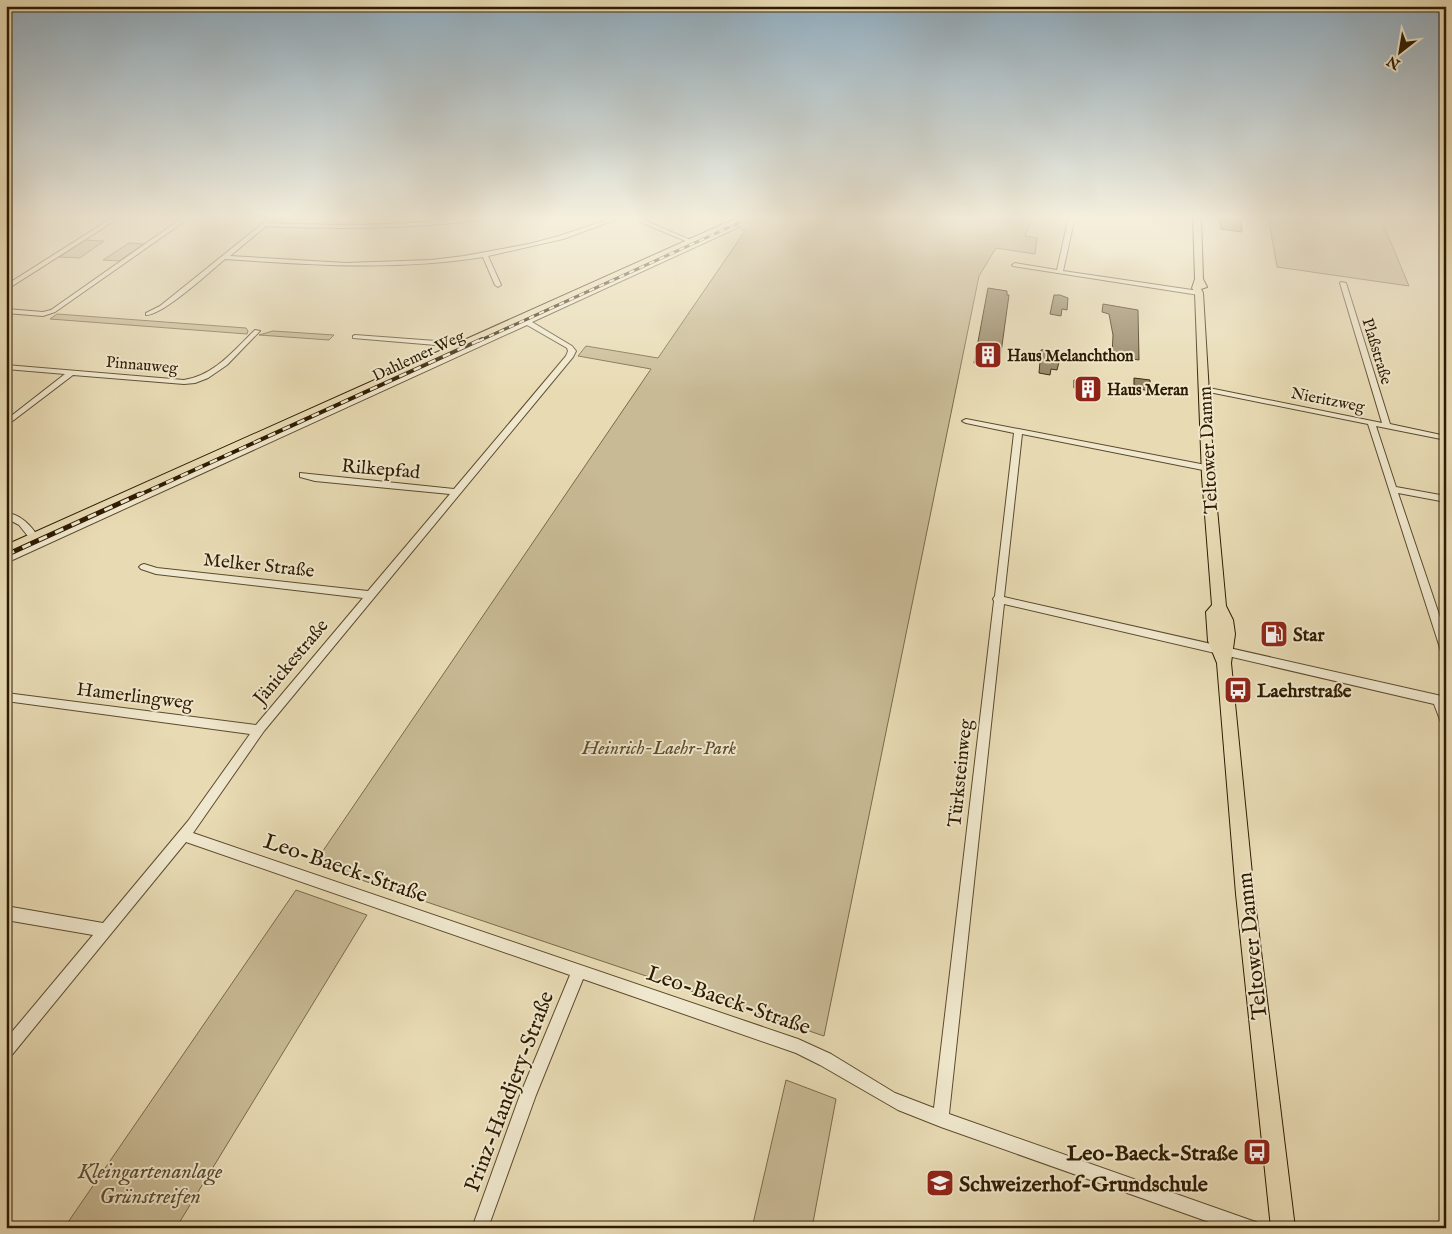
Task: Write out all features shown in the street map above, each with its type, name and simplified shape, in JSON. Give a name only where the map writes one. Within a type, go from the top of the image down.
[{"type":"main road","name":"Dahlemer Weg","points":[[6,550],[34,541],[129,500],[358,396],[454,348],[484,338],[626,274]]},
{"type":"main road","name":"Teltower Damm","points":[[1199,274],[1204,290],[1199,293],[1208,468],[1219,606],[1213,612],[1215,641],[1223,655],[1245,894],[1283,1228]]},
{"type":"street","points":[[6,288],[29,274]]},
{"type":"street","points":[[6,311],[43,314],[51,312],[106,274]]},
{"type":"street","points":[[148,314],[162,307],[203,274]]},
{"type":"street","points":[[493,274],[498,285]]},
{"type":"street","points":[[1071,274],[1199,293]]},
{"type":"street","name":"Plaßstraße","points":[[1343,283],[1387,426]]},
{"type":"street","name":"Jänickestraße","points":[[6,1050],[183,835],[258,730],[572,351],[566,344],[524,320]]},
{"type":"street","name":"Pinnauweg","points":[[6,368],[197,381],[214,372],[257,331]]},
{"type":"street","points":[[355,337],[436,343],[454,348]]},
{"type":"street","name":"Dahlemer Weg","points":[[358,396],[484,338]]},
{"type":"street","points":[[6,424],[70,373]]},
{"type":"street","name":"Nieritzweg","points":[[1204,389],[1446,438]]},
{"type":"street","points":[[966,421],[1208,468]]},
{"type":"street","points":[[1371,423],[1446,651]]},
{"type":"street","name":"Türksteinweg","points":[[941,1119],[1018,432]]},
{"type":"street","name":"Rilkepfad","points":[[303,475],[315,478],[456,492]]},
{"type":"street","points":[[1392,489],[1446,499]]},
{"type":"street","points":[[6,515],[23,522],[34,541]]},
{"type":"street","name":"Dahlemer Weg","points":[[6,560],[34,541]]},
{"type":"street","name":"Melker Straße","points":[[144,567],[156,571],[370,595]]},
{"type":"street","points":[[998,599],[1223,655],[1442,701],[1446,722]]},
{"type":"street","name":"Hamerlingweg","points":[[6,697],[258,730]]},
{"type":"street","name":"Leo-Baeck-Straße","points":[[183,835],[798,1046],[826,1059],[890,1099],[941,1119],[1250,1228]]},
{"type":"street","points":[[6,913],[105,930]]},
{"type":"street","name":"Prinz-Handjery-Straße","points":[[480,1228],[528,1095],[579,972]]},
{"type":"green space","name":"Heinrich-Laehr-Park","points":[[716,274],[980,274],[824,1036],[314,864],[651,369],[578,356],[586,346],[658,358]]},
{"type":"green space","points":[[1323,274],[1404,274],[1409,286]]},
{"type":"green space","points":[[57,314],[246,328],[248,331],[247,334],[50,319]]},
{"type":"green space","points":[[273,331],[334,335],[329,340],[259,335]]},
{"type":"green space","points":[[480,339],[483,340],[361,395],[359,394]]},
{"type":"green space","name":"Kleingartenanlage Grünstreifen","points":[[296,890],[367,915],[176,1228],[64,1228]]},
{"type":"green space","points":[[786,1080],[836,1099],[812,1228],[752,1228]]},
{"type":"building","points":[[988,288],[1007,291],[1007,295],[1009,295],[999,367],[974,363]]},
{"type":"building","points":[[1054,295],[1068,298],[1067,310],[1062,309],[1061,316],[1050,314]]},
{"type":"building","points":[[1103,304],[1138,310],[1139,360],[1112,356],[1113,335],[1109,314],[1102,312]]},
{"type":"building","points":[[1049,349],[1058,354],[1060,358],[1057,370],[1051,369],[1050,375],[1039,373],[1041,350]]},
{"type":"building","points":[[1134,378],[1150,380],[1150,391],[1134,388]]},
{"type":"building","name":"Haus Meran","points":[[1074,380],[1096,384],[1096,392],[1074,388]]},
{"type":"railway","points":[[479,341],[627,274]]},
{"type":"railway","points":[[137,496],[482,339]]},
{"type":"railway","points":[[6,555],[140,494]]},
{"type":"place","name":"Haus Melanchthon","points":[[988,355]]},
{"type":"place","name":"Haus Meran","points":[[1088,389]]},
{"type":"place","name":"Star","points":[[1274,634]]},
{"type":"place","name":"Laehrstraße","points":[[1238,690]]},
{"type":"place","name":"Leo-Baeck-Straße","points":[[1257,1152]]},
{"type":"place","name":"Schweizerhof-Grundschule","points":[[940,1183]]}]
